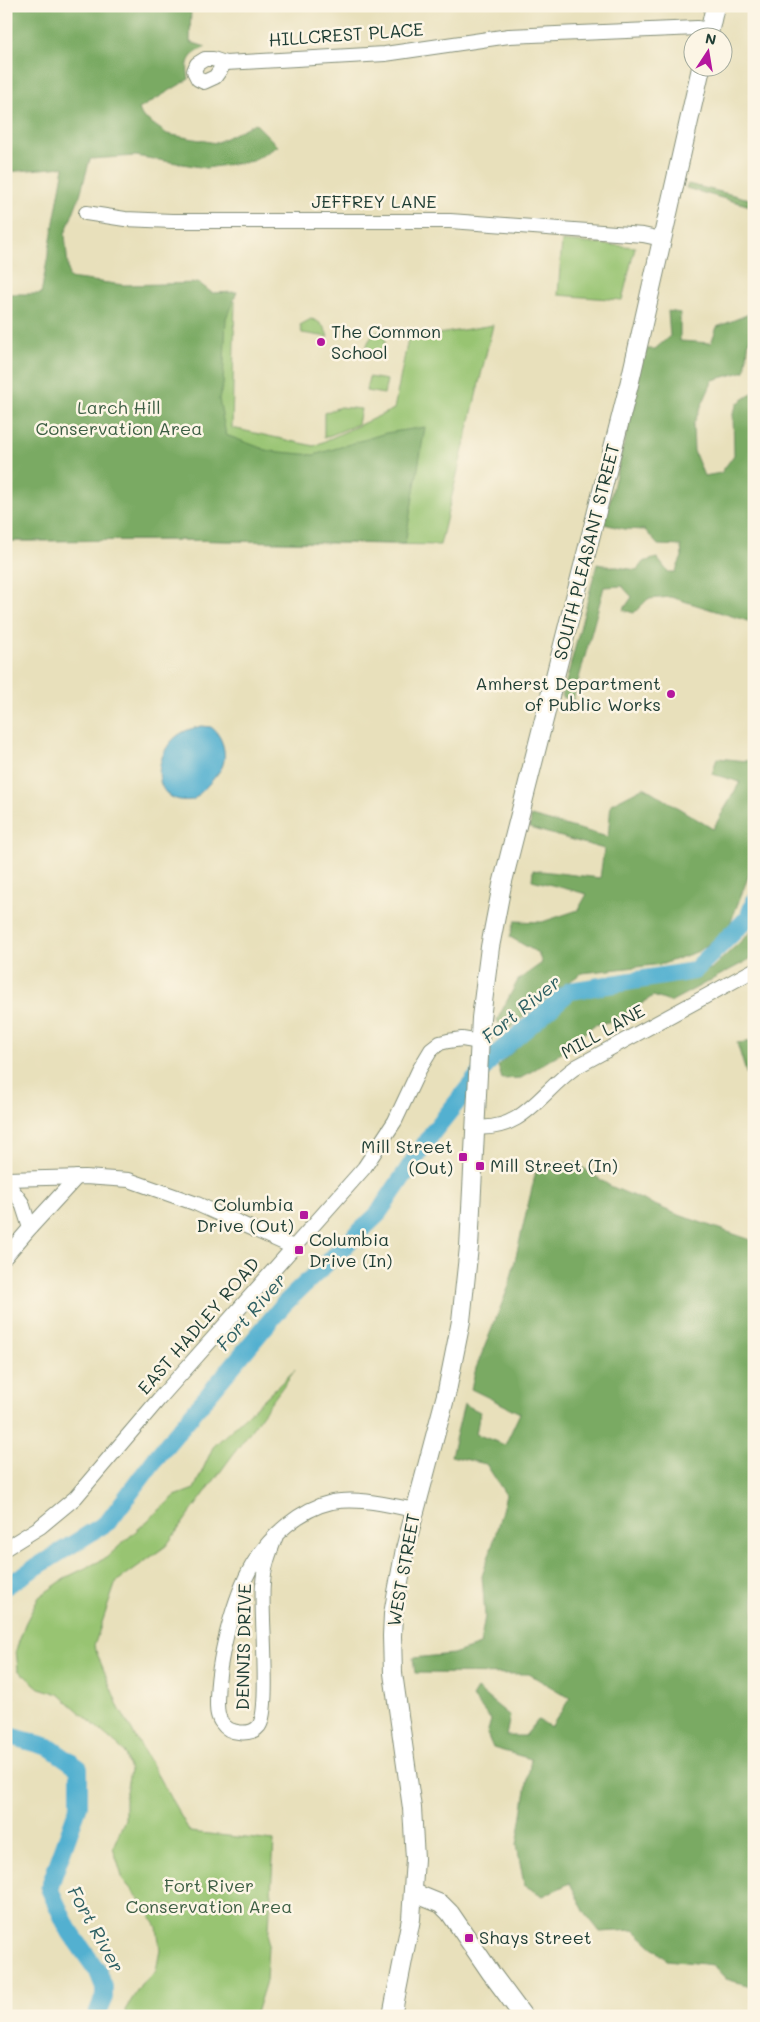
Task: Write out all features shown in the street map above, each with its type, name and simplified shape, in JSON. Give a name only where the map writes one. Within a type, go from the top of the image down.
[{"type":"main road","points":[[710,28],[715,6]]},
{"type":"main road","name":"SOUTH PLEASANT STREET","points":[[476,1128],[486,974],[499,900],[601,497],[699,78]]},
{"type":"main road","name":"WEST STREET","points":[[392,2016],[410,1926],[414,1893],[415,1859],[413,1818],[395,1694],[392,1636],[398,1583],[414,1510],[447,1391],[459,1337],[468,1262],[476,1128]]},
{"type":"main road","points":[[414,1893],[440,1904],[450,1913],[486,1967],[523,2016]]},
{"type":"street","name":"HILLCREST PLACE","points":[[225,63],[385,54],[509,36],[682,29]]},
{"type":"street","name":"JEFFREY LANE","points":[[86,213],[125,219],[172,221],[436,220],[643,235],[662,239]]},
{"type":"street","name":"MILL LANE","points":[[476,1128],[496,1127],[516,1120],[562,1076],[576,1067],[754,970]]},
{"type":"street","name":"EAST HADLEY ROAD","points":[[6,1548],[40,1528],[75,1498],[158,1399],[345,1190],[373,1156],[394,1121],[431,1050],[448,1040],[462,1040],[480,1049]]},
{"type":"street","points":[[6,1256],[77,1177]]},
{"type":"street","points":[[6,1180],[77,1177],[112,1178],[138,1183],[215,1212],[293,1247]]},
{"type":"street","points":[[6,1180],[22,1203],[30,1228]]},
{"type":"street","name":"DENNIS DRIVE","points":[[276,1536],[266,1562],[262,1584],[264,1690],[262,1717],[259,1725],[253,1730],[244,1732],[231,1731],[221,1723],[217,1706],[221,1669],[235,1608],[248,1573],[259,1555],[276,1536],[300,1516],[331,1503],[355,1501],[414,1510]]},
{"type":"green space","name":"Larch Hill Conservation Area","points":[[6,6],[191,6],[190,42],[206,47],[190,59],[188,63],[189,79],[139,109],[142,116],[167,134],[216,143],[255,123],[278,146],[253,161],[206,168],[136,156],[90,159],[80,195],[65,234],[69,278],[124,285],[199,283],[212,293],[237,292],[226,318],[223,385],[219,399],[226,435],[269,451],[314,455],[386,433],[425,427],[405,544],[178,540],[6,541],[6,294],[41,294],[64,167],[6,172]]},
{"type":"green space","points":[[688,184],[754,200],[754,207],[686,188]]},
{"type":"green space","points":[[562,241],[635,247],[622,300],[558,295]]},
{"type":"green space","name":"Larch Hill Conservation Area","points":[[6,294],[235,301],[232,428],[314,446],[394,409],[408,339],[493,325],[440,545],[178,540],[6,541]]},
{"type":"green space","points":[[668,311],[680,313],[680,341],[711,343],[717,327],[754,312],[754,338],[749,340],[745,371],[713,380],[693,425],[694,451],[704,476],[721,473],[734,455],[733,413],[738,403],[754,392],[754,623],[671,597],[648,599],[634,613],[623,610],[632,597],[622,586],[604,587],[573,700],[562,697],[597,564],[637,570],[643,562],[657,558],[668,572],[675,572],[682,557],[681,546],[658,545],[645,530],[624,529],[604,524],[626,435],[643,349],[655,349],[670,336]]},
{"type":"green space","points":[[311,319],[322,326],[328,337],[302,333],[300,325]]},
{"type":"green space","points":[[382,330],[385,335],[384,347],[378,355],[369,354],[366,349],[371,337]]},
{"type":"green space","points":[[369,377],[387,380],[384,394],[366,391]]},
{"type":"green space","points":[[340,407],[361,409],[358,424],[324,438],[324,413]]},
{"type":"green space","points":[[754,754],[754,862],[728,929],[699,951],[663,964],[582,973],[552,993],[504,1033],[497,1020],[518,980],[542,963],[538,953],[510,937],[515,921],[542,922],[578,910],[587,894],[532,880],[533,870],[600,878],[604,849],[530,828],[531,816],[608,837],[611,804],[644,787],[713,829],[740,782],[712,774],[717,758],[747,761]]},
{"type":"green space","points":[[754,929],[754,957],[670,1002],[653,996],[618,1020],[594,1025],[559,1054],[521,1078],[502,1079],[498,1066],[572,994],[642,983],[711,969]]},
{"type":"green space","points":[[754,1041],[754,1084],[749,1082],[737,1043]]},
{"type":"green space","points":[[545,1163],[576,1163],[610,1186],[676,1214],[754,1241],[754,1987],[726,1979],[713,1965],[667,1960],[634,1930],[600,1932],[585,1913],[570,1883],[543,1896],[524,1885],[517,1845],[531,1759],[493,1748],[487,1734],[491,1720],[472,1697],[477,1689],[510,1716],[506,1736],[525,1736],[538,1720],[551,1727],[570,1698],[529,1674],[415,1673],[413,1658],[453,1654],[480,1645],[485,1616],[482,1576],[506,1495],[486,1464],[451,1456],[464,1404],[480,1412],[476,1434],[505,1445],[520,1413],[471,1389],[476,1368],[509,1286],[536,1171]]},
{"type":"green space","name":"Fort River Conservation Area","points":[[295,1370],[166,1546],[116,1582],[94,1646],[119,1708],[190,1832],[274,1841],[266,1981],[255,2016],[126,2016],[125,2010],[141,1985],[156,1971],[160,1950],[157,1927],[143,1903],[123,1880],[113,1847],[125,1819],[125,1797],[130,1771],[124,1751],[59,1694],[39,1688],[18,1670],[16,1650],[25,1624],[39,1597],[67,1577],[106,1558],[175,1496],[194,1489],[213,1447]]},
{"type":"water","points":[[211,727],[215,730],[223,745],[224,762],[217,775],[193,800],[179,800],[169,795],[162,788],[160,767],[163,755],[177,736],[192,728]]},
{"type":"waterway","name":"Fort River","points":[[6,1586],[108,1522],[159,1454],[284,1304],[377,1215],[433,1132],[493,1057],[570,991],[694,971],[748,918],[754,902]]},
{"type":"waterway","name":"Fort River","points":[[6,1735],[49,1747],[79,1768],[79,1805],[49,1888],[68,1929],[98,1972],[104,1987],[104,1997],[96,2016]]},
{"type":"place","name":"The Common School","points":[[321,342]]},
{"type":"place","name":"Amherst Department of Public Works","points":[[671,694]]},
{"type":"place","name":"Mill Street (Out)","points":[[463,1157]]},
{"type":"place","name":"Mill Street (In)","points":[[480,1166]]},
{"type":"place","name":"Columbia Drive (Out)","points":[[304,1215]]},
{"type":"place","name":"Columbia Drive (In)","points":[[299,1250]]},
{"type":"place","name":"Shays Street","points":[[469,1938]]}]
